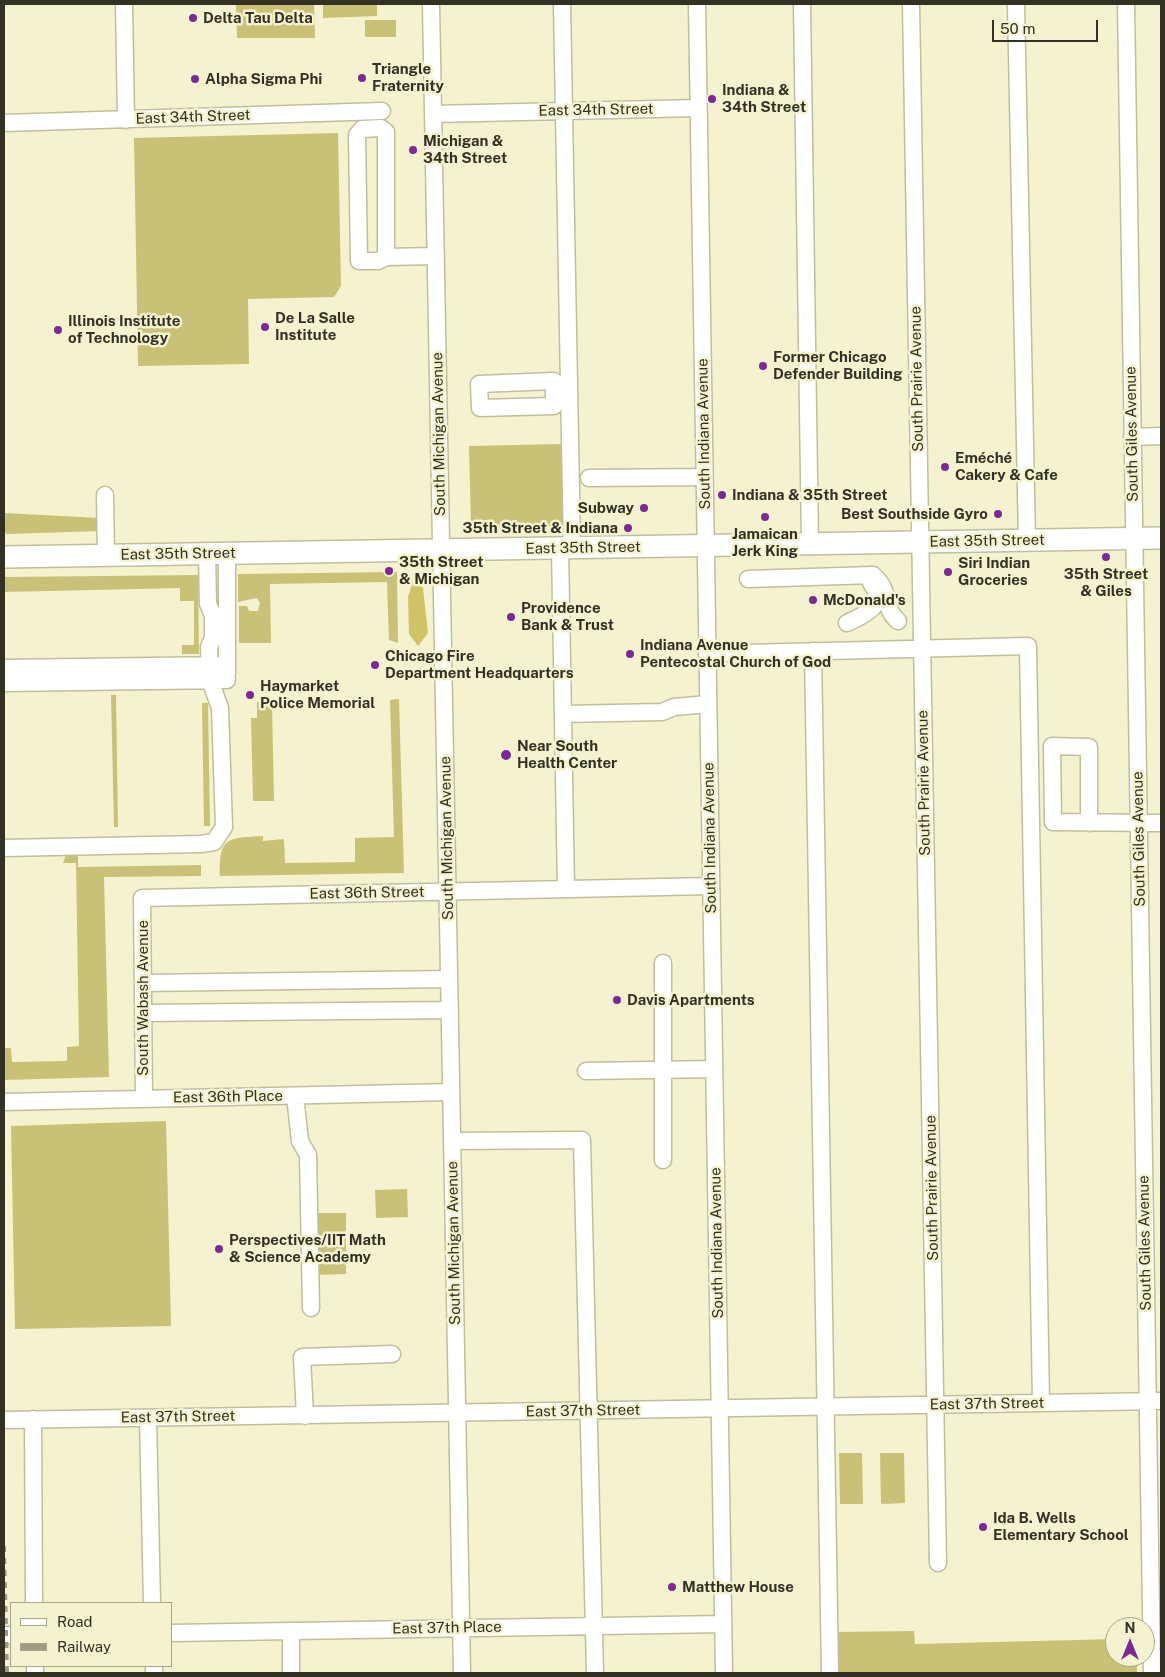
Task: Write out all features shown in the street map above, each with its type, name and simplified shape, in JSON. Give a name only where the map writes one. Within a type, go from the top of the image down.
[{"type":"main road","name":"East 35th Street","points":[[4,557],[1161,538]]},
{"type":"street","points":[[124,4],[126,120]]},
{"type":"street","name":"South Michigan Avenue","points":[[431,4],[462,1673]]},
{"type":"street","points":[[562,4],[564,111],[562,397],[566,548],[563,714],[566,889]]},
{"type":"street","name":"South Indiana Avenue","points":[[696,4],[724,1673]]},
{"type":"street","points":[[802,4],[810,544]]},
{"type":"street","name":"South Prairie Avenue","points":[[911,4],[938,1563]]},
{"type":"street","points":[[1016,4],[1027,541]]},
{"type":"street","name":"South Giles Avenue","points":[[1126,4],[1138,824],[1154,1401],[1155,1495],[1152,1673]]},
{"type":"street","name":"East 34th Street","points":[[433,114],[698,108]]},
{"type":"street","name":"East 34th Street","points":[[4,123],[382,112]]},
{"type":"street","points":[[386,257],[386,132],[381,128],[362,129],[357,135],[359,261],[378,261],[386,257],[436,256]]},
{"type":"street","points":[[1132,437],[1161,436]]},
{"type":"street","points":[[589,478],[704,477]]},
{"type":"street","points":[[104,495],[106,556]]},
{"type":"street","points":[[217,554],[208,604],[202,615],[203,638],[209,647],[210,673],[220,708]]},
{"type":"street","points":[[4,848],[201,844],[214,842],[224,827],[220,708],[227,672],[217,554]]},
{"type":"street","points":[[748,579],[874,575],[882,583],[887,594],[887,608],[898,621]]},
{"type":"street","points":[[846,623],[869,612],[876,601],[876,590],[871,583],[848,577]]},
{"type":"street","points":[[707,654],[1028,646],[1041,1404]]},
{"type":"street","points":[[812,651],[830,1673]]},
{"type":"street","points":[[4,668],[210,673]]},
{"type":"street","points":[[4,683],[227,672]]},
{"type":"street","points":[[563,714],[662,712],[674,707],[708,704]]},
{"type":"street","points":[[1089,823],[1089,747],[1052,746],[1053,822],[1089,823],[1138,824],[1161,823]]},
{"type":"street","name":"East 36th Street","points":[[142,898],[711,886]]},
{"type":"street","name":"South Wabash Avenue","points":[[142,898],[144,1099]]},
{"type":"street","points":[[663,963],[663,1160]]},
{"type":"street","points":[[143,983],[449,979]]},
{"type":"street","points":[[143,1012],[450,1010]]},
{"type":"street","points":[[586,1071],[714,1069]]},
{"type":"street","name":"East 36th Place","points":[[4,1102],[451,1092]]},
{"type":"street","points":[[295,1096],[300,1141],[308,1156],[311,1308]]},
{"type":"street","points":[[452,1141],[582,1140],[595,1673]]},
{"type":"street","points":[[305,1416],[302,1356],[392,1354]]},
{"type":"street","name":"East 37th Street","points":[[4,1420],[1154,1401]]},
{"type":"street","points":[[148,1418],[152,1602]]},
{"type":"street","points":[[33,1419],[34,1602]]},
{"type":"street","name":"East 37th Place","points":[[172,1632],[723,1624]]},
{"type":"street","points":[[290,1630],[291,1673]]},
{"type":"shaded area","points":[[236,4],[314,4],[315,38],[237,38]]},
{"type":"shaded area","points":[[323,4],[377,4],[377,16],[323,18]]},
{"type":"shaded area","points":[[365,20],[396,20],[396,37],[365,37]]},
{"type":"shaded area","points":[[338,133],[341,286],[334,297],[248,299],[249,364],[138,366],[134,138]]},
{"type":"shaded area","points":[[562,444],[564,526],[471,526],[469,446]]},
{"type":"shaded area","points":[[4,513],[100,518],[101,531],[7,534],[4,532]]},
{"type":"shaded area","points":[[397,572],[398,643],[389,640],[387,582],[270,584],[271,643],[239,643],[239,606],[247,606],[249,611],[258,611],[260,603],[257,598],[238,602],[238,574]]},
{"type":"shaded area","points":[[198,575],[199,654],[182,654],[182,645],[194,645],[194,601],[180,601],[180,588],[4,592],[4,577]]},
{"type":"shaded area","points":[[413,581],[423,588],[428,633],[418,646],[409,634],[408,597]]},
{"type":"shaded area","points":[[111,695],[116,695],[118,827],[114,827]]},
{"type":"shaded area","points":[[399,699],[404,873],[220,876],[221,854],[228,842],[233,839],[263,836],[263,841],[284,839],[285,863],[355,862],[355,838],[394,837],[390,700]]},
{"type":"shaded area","points":[[257,702],[272,702],[274,801],[253,801],[251,718],[257,718]]},
{"type":"shaded area","points":[[202,703],[208,703],[210,826],[204,826]]},
{"type":"shaded area","points":[[66,855],[78,855],[78,867],[201,865],[201,876],[104,877],[109,1077],[4,1080],[4,1048],[11,1048],[12,1062],[67,1061],[67,1047],[79,1046],[76,863],[63,863]]},
{"type":"shaded area","points":[[166,1121],[171,1326],[15,1329],[11,1126]]},
{"type":"shaded area","points":[[407,1189],[408,1217],[376,1218],[375,1190]]},
{"type":"shaded area","points":[[313,1213],[346,1213],[346,1274],[314,1275]]},
{"type":"shaded area","points":[[839,1453],[862,1453],[863,1504],[840,1504]]},
{"type":"shaded area","points":[[880,1453],[904,1453],[905,1503],[881,1504]]},
{"type":"shaded area","points":[[914,1631],[915,1644],[1105,1639],[1105,1667],[1137,1667],[1137,1673],[835,1673],[834,1632]]},
{"type":"railway","points":[[4,1546],[7,1673]]},
{"type":"place","name":"Delta Tau Delta","points":[[193,18]]},
{"type":"place","name":"Triangle Fraternity","points":[[362,78]]},
{"type":"place","name":"Alpha Sigma Phi","points":[[195,79]]},
{"type":"place","name":"Indiana & 34th Street","points":[[712,99]]},
{"type":"place","name":"Michigan & 34th Street","points":[[413,150]]},
{"type":"place","name":"De La Salle Institute","points":[[265,327]]},
{"type":"place","name":"Illinois Institute of Technology","points":[[58,330]]},
{"type":"place","name":"Former Chicago Defender Building","points":[[763,366]]},
{"type":"place","name":"Eméché Cakery & Cafe","points":[[945,467]]},
{"type":"place","name":"Indiana & 35th Street","points":[[722,495]]},
{"type":"place","name":"Subway","points":[[644,508]]},
{"type":"place","name":"Best Southside Gyro","points":[[998,514]]},
{"type":"place","name":"Jamaican Jerk King","points":[[765,517]]},
{"type":"place","name":"35th Street & Indiana","points":[[628,528]]},
{"type":"place","name":"35th Street & Giles","points":[[1106,557]]},
{"type":"place","name":"35th Street & Michigan","points":[[389,571]]},
{"type":"place","name":"Siri Indian Groceries","points":[[948,572]]},
{"type":"place","name":"McDonald's","points":[[813,600]]},
{"type":"place","name":"Providence Bank & Trust","points":[[511,617]]},
{"type":"place","name":"Indiana Avenue Pentecostal Church of God","points":[[630,654]]},
{"type":"place","name":"Chicago Fire Department Headquarters","points":[[375,665]]},
{"type":"place","name":"Haymarket Police Memorial","points":[[250,695]]},
{"type":"place","name":"Near South Health Center","points":[[506,755]]},
{"type":"place","name":"Davis Apartments","points":[[617,1000]]},
{"type":"place","name":"Perspectives/IIT Math & Science Academy","points":[[219,1249]]},
{"type":"place","name":"Ida B. Wells Elementary School","points":[[983,1527]]},
{"type":"place","name":"Matthew House","points":[[672,1587]]}]
